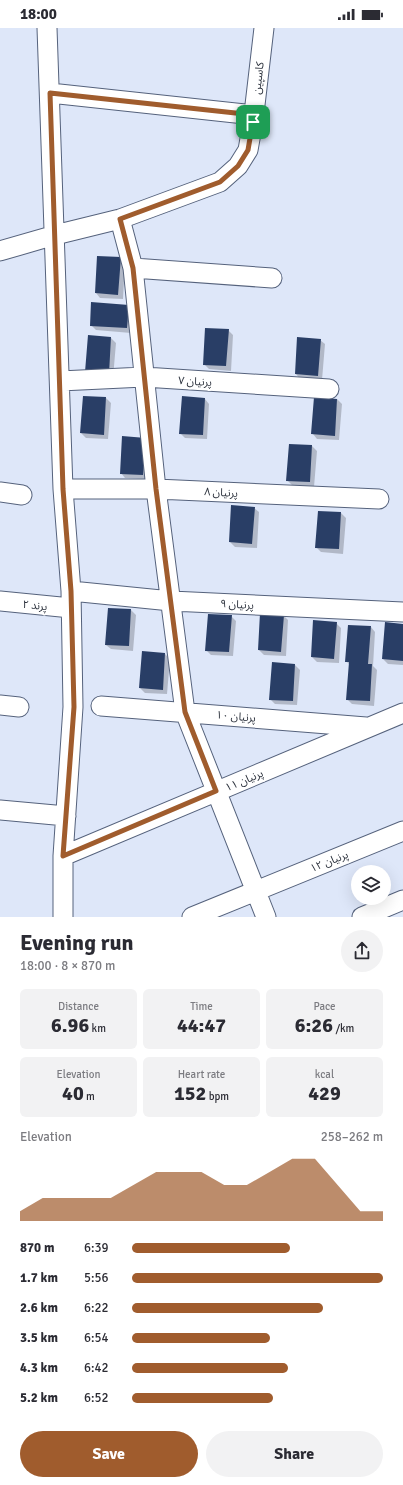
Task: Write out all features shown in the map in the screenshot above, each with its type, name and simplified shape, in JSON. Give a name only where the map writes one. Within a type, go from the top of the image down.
[{"type":"street","points":[[47,28],[63,489],[71,600],[74,707],[63,856],[63,917]]},
{"type":"street","name":"کاسپین","points":[[0,251],[55,235],[120,219],[220,182],[238,166],[248,150],[254,115],[264,28]]},
{"type":"street","points":[[50,93],[254,115]]},
{"type":"street","points":[[120,219],[133,268],[156,489],[185,712],[266,917]]},
{"type":"street","points":[[133,268],[272,278]]},
{"type":"street","name":"پرنیان ۷","points":[[60,381],[144,378],[329,389]]},
{"type":"street","name":"پرنیان ۸","points":[[63,489],[156,489],[380,499]]},
{"type":"street","points":[[0,492],[22,495]]},
{"type":"street","name":"پرند ۲","points":[[0,601],[71,600]]},
{"type":"street","name":"پرنیان ۹","points":[[71,600],[171,601],[403,612]]},
{"type":"street","points":[[0,705],[19,707]]},
{"type":"street","name":"پرنیان ۱۰","points":[[102,706],[370,727]]},
{"type":"street","name":"پرنیان ۱۱","points":[[63,856],[403,713]]},
{"type":"street","points":[[0,810],[66,816]]},
{"type":"street","name":"پرنیان ۱۲","points":[[192,917],[403,831]]},
{"type":"street","points":[[362,917],[403,900]]},
{"type":"building","points":[[97,256],[121,257],[118,295],[95,293]]},
{"type":"building","points":[[91,302],[129,305],[127,328],[90,326]]},
{"type":"building","points":[[205,328],[229,329],[226,366],[203,365]]},
{"type":"building","points":[[88,335],[111,337],[109,374],[85,372]]},
{"type":"building","points":[[297,337],[321,339],[318,376],[295,374]]},
{"type":"building","points":[[83,396],[106,397],[104,435],[80,433]]},
{"type":"building","points":[[182,396],[205,398],[203,435],[179,434]]},
{"type":"building","points":[[314,397],[337,399],[335,436],[311,434]]},
{"type":"building","points":[[122,436],[146,438],[143,475],[120,474]]},
{"type":"building","points":[[289,444],[312,445],[310,482],[286,481]]},
{"type":"building","points":[[231,505],[255,507],[252,544],[229,542]]},
{"type":"building","points":[[318,511],[341,512],[339,549],[315,548]]},
{"type":"building","points":[[108,608],[131,609],[129,646],[105,645]]},
{"type":"building","points":[[260,613],[284,615],[281,652],[258,650]]},
{"type":"building","points":[[208,614],[232,615],[229,652],[205,651]]},
{"type":"building","points":[[313,620],[337,622],[334,659],[311,657]]},
{"type":"building","points":[[385,622],[403,624],[403,661],[382,659]]},
{"type":"building","points":[[348,625],[371,626],[368,664],[372,664],[370,701],[346,700],[349,662],[345,662]]},
{"type":"building","points":[[142,651],[165,653],[163,690],[139,688]]},
{"type":"building","points":[[272,662],[295,664],[293,701],[269,700]]},
{"type":"route","points":[[50,93],[254,115],[253,122],[248,150],[238,166],[220,182],[194,193],[120,219],[133,268],[156,489],[185,712],[216,791],[63,856],[74,707],[71,591],[63,489],[50,93]]}]
